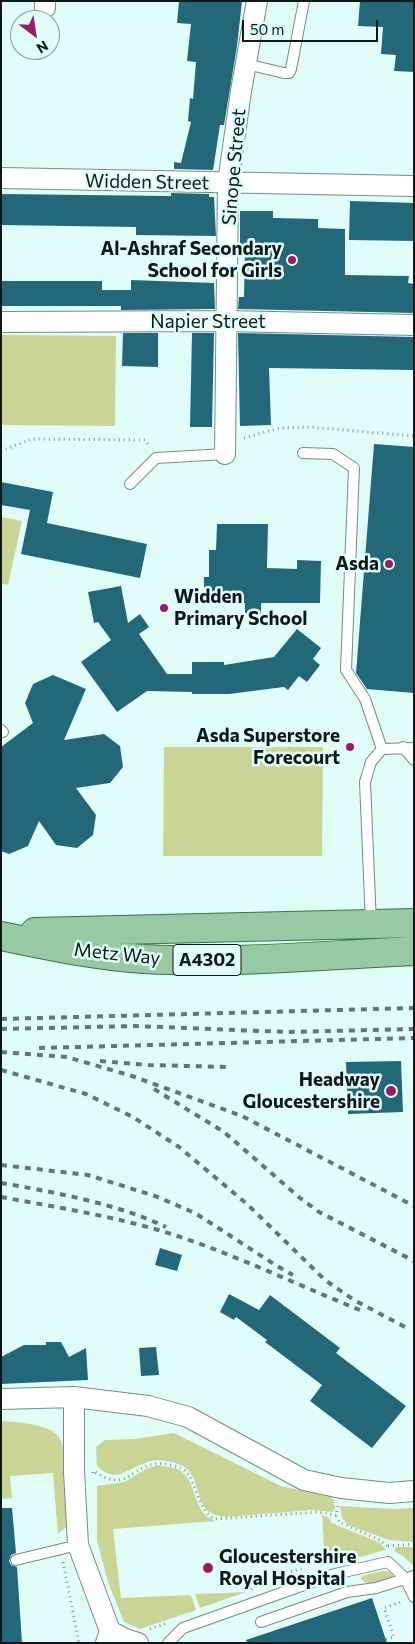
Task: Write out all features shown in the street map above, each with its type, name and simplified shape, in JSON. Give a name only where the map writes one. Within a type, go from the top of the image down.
[{"type":"main road","name":"Metz Way","points":[[372,939],[414,923]]},
{"type":"main road","name":"Metz Way","points":[[1,934],[372,939],[414,951]]},
{"type":"street","name":"Sinope Street","points":[[225,449],[228,183],[257,1]]},
{"type":"street","name":"Widden Street","points":[[1,178],[414,186]]},
{"type":"street","name":"Napier Street","points":[[1,322],[226,321],[414,325]]},
{"type":"street","points":[[74,1397],[74,1471],[69,1547],[108,1637],[125,1639],[143,1636]]},
{"type":"street","points":[[1,1399],[74,1397],[148,1406],[188,1417],[304,1480],[341,1488],[389,1493],[414,1491]]},
{"type":"lane","points":[[246,64],[284,73],[289,72],[304,1]]},
{"type":"lane","points":[[130,484],[156,458],[225,449]]},
{"type":"lane","points":[[302,453],[333,454],[354,468],[346,670],[365,698],[382,749]]},
{"type":"lane","points":[[372,939],[365,782],[371,762],[382,749],[408,748],[414,760]]},
{"type":"lane","points":[[16,1560],[69,1547]]},
{"type":"lane","points":[[168,1643],[183,1628],[335,1574],[388,1562],[410,1577]]},
{"type":"lane","points":[[410,1577],[410,1599]]},
{"type":"lane","points":[[261,1622],[347,1592],[376,1588],[410,1577]]},
{"type":"path","points":[[225,449],[280,428],[310,428],[414,436]]},
{"type":"path","points":[[1,451],[32,438],[145,440],[156,458]]},
{"type":"path","points":[[93,1481],[93,1471],[115,1480],[124,1478],[144,1466],[157,1463],[181,1468],[189,1474],[202,1507],[206,1514],[214,1519],[319,1512],[336,1515]]},
{"type":"path","points":[[341,1488],[336,1515],[339,1522],[380,1540],[388,1546],[390,1552]]},
{"type":"path","points":[[388,1546],[414,1544]]},
{"type":"path","points":[[69,1547],[79,1643]]},
{"type":"path","points":[[250,1591],[261,1579],[308,1567]]},
{"type":"path","points":[[386,1639],[394,1637],[384,1608],[410,1599]]},
{"type":"path","points":[[143,1636],[174,1621]]},
{"type":"green space","points":[[1,335],[116,336],[115,426],[1,425]]},
{"type":"green space","points":[[1,517],[22,521],[8,585],[1,583]]},
{"type":"green space","points":[[164,747],[323,747],[322,856],[163,856]]},
{"type":"green space","points":[[1,1421],[31,1424],[46,1428],[57,1435],[61,1442],[64,1452],[66,1478],[66,1527],[58,1534],[53,1473],[10,1476],[12,1498],[1,1499]]},
{"type":"green space","points":[[174,1433],[281,1486],[331,1497],[334,1500],[335,1508],[333,1512],[312,1510],[226,1517],[214,1514],[206,1509],[201,1501],[192,1475],[185,1468],[175,1463],[152,1461],[115,1475],[97,1466],[96,1447],[105,1440],[134,1439]]},
{"type":"green space","points":[[159,1465],[179,1470],[186,1476],[202,1511],[215,1521],[113,1529],[121,1598],[191,1595],[196,1610],[140,1629],[124,1622],[108,1582],[97,1541],[97,1486],[124,1482],[148,1468]]},
{"type":"green space","points":[[340,1506],[394,1509],[414,1508],[414,1542],[389,1540],[348,1525],[342,1518]]},
{"type":"green space","points":[[322,1515],[328,1517],[332,1523],[380,1543],[386,1550],[337,1563],[325,1561]]},
{"type":"green space","points":[[396,1547],[414,1547],[414,1566],[394,1551]]},
{"type":"green space","points":[[382,1571],[390,1572],[395,1579],[373,1584],[361,1579],[362,1576]]},
{"type":"green space","points":[[246,1592],[200,1608],[195,1594]]},
{"type":"building","points":[[179,1],[242,1],[237,46],[224,125],[220,125],[213,170],[174,169],[174,162],[181,163],[191,122],[188,121],[190,98],[193,99],[196,62],[187,61],[191,24],[177,23]]},
{"type":"building","points":[[360,1],[414,1],[414,72],[394,71],[396,55],[381,54],[383,27],[358,26]]},
{"type":"building","points":[[171,193],[209,194],[209,197],[214,197],[216,236],[136,235],[136,227],[1,225],[1,194],[171,196]]},
{"type":"building","points":[[350,201],[414,203],[414,241],[349,240]]},
{"type":"building","name":"Al-Ashraf Secondary School for Girls","points":[[240,211],[273,211],[273,218],[318,219],[318,228],[345,229],[345,275],[409,276],[408,283],[414,284],[414,313],[238,309],[239,297],[244,297],[245,253],[240,253]]},
{"type":"building","points":[[131,280],[214,283],[215,309],[121,310],[121,306],[1,306],[1,281],[102,281],[102,290],[131,290]]},
{"type":"building","points":[[123,333],[158,333],[158,367],[122,366]]},
{"type":"building","points":[[192,333],[214,333],[212,427],[190,427]]},
{"type":"building","points":[[238,333],[414,337],[414,370],[269,368],[271,425],[240,426]]},
{"type":"building","name":"Asda","points":[[374,444],[414,447],[414,693],[367,689],[356,673]]},
{"type":"building","points":[[1,482],[53,492],[47,523],[147,544],[140,578],[21,554],[30,510],[1,505]]},
{"type":"building","points":[[217,524],[268,524],[267,568],[297,569],[297,560],[321,561],[320,603],[261,603],[261,615],[245,615],[245,603],[204,602],[204,577],[209,577],[209,550],[216,550]]},
{"type":"building","points":[[121,586],[128,623],[140,614],[149,627],[139,634],[167,674],[192,674],[192,662],[224,662],[224,665],[274,657],[297,629],[321,648],[313,659],[320,665],[307,682],[299,676],[288,690],[284,687],[229,694],[147,691],[117,712],[81,662],[111,640],[98,622],[94,623],[88,592]]},
{"type":"building","points":[[53,675],[86,689],[64,740],[104,734],[120,746],[123,767],[110,783],[76,788],[96,815],[93,835],[77,848],[56,845],[39,821],[28,846],[9,854],[1,851],[1,747],[33,723],[25,703],[33,684]]},
{"type":"building","points":[[401,1061],[403,1112],[348,1114],[346,1062]]},
{"type":"building","points":[[160,1248],[182,1255],[177,1271],[155,1265]]},
{"type":"building","points":[[229,1294],[259,1310],[270,1295],[340,1348],[336,1353],[406,1406],[372,1448],[310,1401],[322,1385],[265,1342],[267,1340],[236,1317],[234,1320],[220,1312]]},
{"type":"building","points":[[46,1342],[61,1342],[69,1357],[86,1348],[88,1380],[1,1384],[1,1357],[24,1345],[46,1345]]},
{"type":"building","points":[[156,1347],[159,1375],[141,1376],[139,1348]]},
{"type":"building","points":[[1,1508],[12,1508],[16,1553],[11,1555],[9,1561],[11,1565],[17,1567],[22,1643],[1,1643]]},
{"type":"building","points":[[372,1598],[387,1643],[247,1643],[246,1640]]},
{"type":"railway","points":[[1,1019],[414,1008]]},
{"type":"railway","points":[[1,1029],[135,1026],[287,1032],[414,1029]]},
{"type":"railway","points":[[39,1048],[414,1038]]},
{"type":"railway","points":[[1,1052],[67,1057],[132,1076],[242,1116],[414,1206]]},
{"type":"railway","points":[[100,1061],[148,1065],[227,1067]]},
{"type":"railway","points":[[1,1070],[86,1094],[133,1117],[179,1147],[247,1204],[325,1280],[354,1300],[405,1327]]},
{"type":"railway","points":[[154,1089],[224,1132],[300,1198],[319,1212],[414,1261]]},
{"type":"railway","points":[[1,1165],[88,1175],[155,1196],[195,1213],[293,1275]]},
{"type":"railway","points":[[1,1183],[107,1205],[166,1227]]},
{"type":"railway","points":[[1,1197],[63,1208],[165,1232],[239,1259],[360,1310]]},
{"type":"place","name":"Al-Ashraf Secondary School for Girls","points":[[292,260]]},
{"type":"place","name":"Asda","points":[[389,564]]},
{"type":"place","name":"Widden Primary School","points":[[164,608]]},
{"type":"place","name":"Asda Superstore Forecourt","points":[[350,747]]},
{"type":"place","name":"Headway Gloucestershire","points":[[391,1091]]},
{"type":"place","name":"Gloucestershire Royal Hospital","points":[[208,1568]]}]
